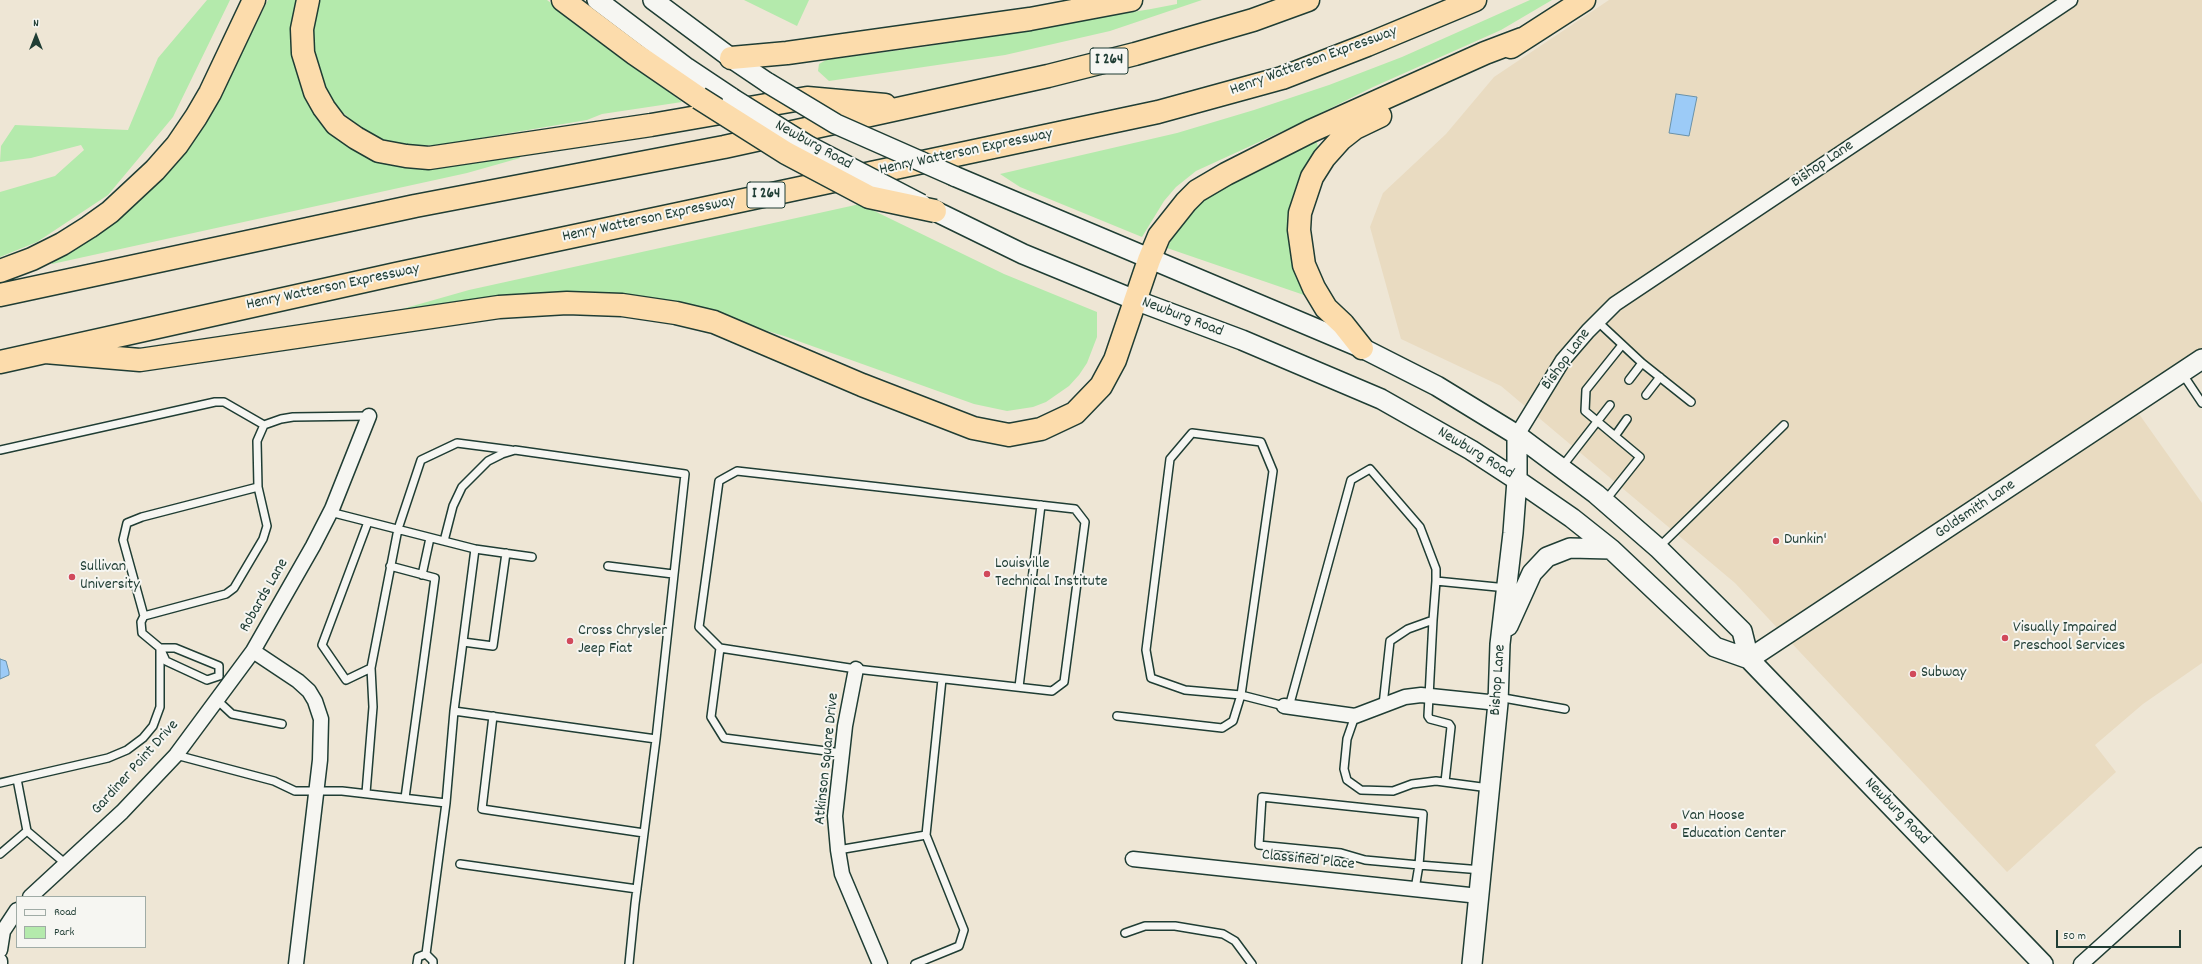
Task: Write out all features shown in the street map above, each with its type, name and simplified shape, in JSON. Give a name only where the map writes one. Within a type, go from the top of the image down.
[{"type":"highway","points":[[0,271],[62,244],[89,227],[110,212],[155,170],[177,144],[196,117],[210,93],[254,0]]},
{"type":"highway","points":[[308,0],[302,29],[304,53],[315,92],[324,108],[336,124],[356,138],[380,151],[406,156],[429,158],[651,125],[807,98],[906,107]]},
{"type":"highway","points":[[563,0],[635,54],[699,98],[786,153],[869,197],[935,211]]},
{"type":"highway","points":[[731,58],[787,54],[1030,19],[1131,0]]},
{"type":"highway","name":"I 264","points":[[0,295],[415,206],[724,147],[906,107],[1135,54],[1252,20],[1308,0]]},
{"type":"highway","name":"Henry Watterson Expressway","points":[[0,362],[404,272],[1164,111],[1282,78],[1475,0]]},
{"type":"highway","points":[[1362,348],[1343,324],[1326,308],[1304,265],[1300,247],[1300,213],[1312,177],[1324,158],[1341,139],[1355,128],[1491,63],[1522,39],[1584,0]]},
{"type":"highway","points":[[45,352],[140,360],[499,307],[567,303],[622,305],[676,313],[714,322],[862,385],[965,426],[1009,435],[1041,429],[1058,423],[1075,413],[1101,386],[1115,360],[1149,260],[1159,236],[1186,202],[1197,191],[1226,174],[1311,131],[1485,53],[1522,39]]},
{"type":"main road","name":"Newburg Road","points":[[597,0],[687,68],[809,146],[935,211],[1023,254],[1135,300],[1242,340],[1380,399],[1471,450],[1518,480],[1572,518],[1611,549],[1715,647],[1749,659],[2043,964]]},
{"type":"main road","name":"Newburg Road","points":[[653,0],[731,58],[768,83],[836,124],[1149,260],[1362,348],[1437,386],[1517,435],[1605,502],[1658,548],[1742,631],[1749,659]]},
{"type":"main road","name":"Goldsmith Lane","points":[[1749,659],[2202,359]]},
{"type":"main road","name":"Bishop Lane","points":[[1472,964],[1480,896],[1498,700],[1500,644],[1518,480],[1517,435]]},
{"type":"main road","points":[[1500,644],[1532,573],[1546,557],[1570,548],[1611,549]]},
{"type":"street","name":"Bishop Lane","points":[[1517,435],[1563,360],[1596,321],[1634,290],[2070,0]]},
{"type":"street","name":"Robards Lane","points":[[296,964],[317,790],[322,733],[315,701],[298,681],[253,650],[313,546],[330,512],[369,416]]},
{"type":"street","name":"Gardiner Point Drive","points":[[31,896],[122,812],[176,755],[216,700],[224,680],[253,650]]},
{"type":"street","name":"Atkinson Square Drive","points":[[856,669],[842,753],[835,816],[842,874],[880,964]]},
{"type":"street","points":[[1287,707],[1355,716],[1405,697],[1429,696],[1498,700]]},
{"type":"street","points":[[2081,964],[2202,855]]},
{"type":"street","name":"Classified Place","points":[[1133,860],[1480,896]]},
{"type":"street","points":[[0,950],[3,931],[16,912]]},
{"type":"lane","points":[[1596,321],[1642,363],[1691,402]]},
{"type":"lane","points":[[1605,502],[1640,457],[1585,410],[1586,390],[1622,345]]},
{"type":"lane","points":[[1629,380],[1642,363]]},
{"type":"lane","points":[[2182,373],[2202,403]]},
{"type":"lane","points":[[1646,395],[1660,377]]},
{"type":"lane","points":[[0,450],[215,402],[224,402],[264,425]]},
{"type":"lane","points":[[1561,468],[1610,405]]},
{"type":"lane","points":[[144,616],[226,594],[234,588],[263,539],[267,526],[258,487],[256,441],[264,425],[281,418],[369,416]]},
{"type":"lane","points":[[1615,436],[1627,419]]},
{"type":"lane","points":[[1658,548],[1784,425]]},
{"type":"lane","points":[[1117,716],[1222,728],[1233,720],[1241,694],[1274,471],[1261,442],[1192,433],[1170,459],[1146,650],[1151,678],[1185,690],[1241,694],[1287,707],[1352,480],[1370,470],[1420,527],[1436,569],[1428,716],[1430,719],[1449,724],[1451,727],[1445,782]]},
{"type":"lane","points":[[366,793],[373,707],[370,668],[398,529],[420,460],[457,443],[685,474],[656,739],[629,964]]},
{"type":"lane","points":[[444,541],[454,500],[462,487],[488,461],[502,454],[515,450]]},
{"type":"lane","points":[[737,471],[1041,505],[1075,508],[1085,522],[1064,682],[1052,691],[856,669],[720,648],[699,627],[719,481],[737,471]]},
{"type":"lane","points":[[160,648],[175,648],[218,666],[224,680],[207,680],[166,661],[160,648],[142,633],[141,622],[144,616],[123,540],[127,524],[142,517],[258,487]]},
{"type":"lane","points":[[1019,687],[1041,505]]},
{"type":"lane","points":[[330,512],[475,549],[532,557]]},
{"type":"lane","points":[[368,522],[322,645],[346,680],[370,668]]},
{"type":"lane","points":[[422,575],[430,538]]},
{"type":"lane","points":[[426,954],[446,803],[454,711],[475,549]]},
{"type":"lane","points":[[463,642],[493,646],[506,553]]},
{"type":"lane","points":[[390,566],[435,578],[406,798]]},
{"type":"lane","points":[[608,566],[673,574]]},
{"type":"lane","points":[[1436,581],[1507,588]]},
{"type":"lane","points":[[1383,705],[1390,641],[1408,629],[1433,620]]},
{"type":"lane","points":[[0,783],[108,758],[127,750],[143,738],[153,726],[160,707],[160,648]]},
{"type":"lane","points":[[720,648],[711,718],[724,738],[842,753]]},
{"type":"lane","points":[[916,964],[959,946],[964,930],[926,835],[942,679]]},
{"type":"lane","points":[[216,700],[232,714],[282,724]]},
{"type":"lane","points":[[1498,700],[1565,709]]},
{"type":"lane","points":[[454,711],[656,739]]},
{"type":"lane","points":[[493,716],[482,809],[644,833]]},
{"type":"lane","points":[[1355,716],[1347,739],[1344,769],[1347,780],[1361,790],[1393,791],[1412,784],[1436,781],[1490,789]]},
{"type":"lane","points":[[176,755],[274,781],[295,791],[317,790],[366,793],[446,803]]},
{"type":"lane","points":[[17,779],[27,831],[66,864]]},
{"type":"lane","points":[[1416,889],[1419,865],[1423,814],[1262,797],[1259,845],[1341,853],[1365,860],[1419,865],[1482,870]]},
{"type":"lane","points":[[0,854],[27,831]]},
{"type":"lane","points":[[838,850],[926,835]]},
{"type":"lane","points":[[460,864],[637,889]]},
{"type":"lane","points":[[1125,933],[1146,926],[1175,926],[1223,934],[1235,941],[1252,964]]},
{"type":"lane","points":[[417,964],[418,957],[426,954]]},
{"type":"lane","points":[[426,954],[433,960],[433,964]]},
{"type":"shaded area","points":[[1609,0],[2202,0],[2202,371],[2139,414],[2202,503],[2202,663],[2143,704],[2095,745],[2116,772],[2007,872],[1735,583],[1501,386],[1401,339],[1370,227],[1383,193],[1446,134],[1494,77]]},
{"type":"green space","points":[[207,0],[230,0],[173,117],[108,195],[37,242],[0,257],[0,192],[55,176],[84,150],[81,145],[31,158],[0,162],[1,146],[15,125],[128,130],[158,58]]},
{"type":"green space","points":[[268,0],[298,0],[293,48],[299,78],[306,96],[350,145],[519,153],[520,158],[467,173],[52,264],[50,260],[123,214],[152,189],[175,163],[204,125],[220,98]]},
{"type":"green space","points":[[320,0],[547,0],[682,102],[602,114],[587,120],[439,145],[407,146],[388,141],[369,134],[351,120],[336,106],[324,87],[313,48],[313,29]]},
{"type":"green space","points":[[744,0],[809,0],[797,26]]},
{"type":"green space","points":[[1177,0],[1202,0],[1110,31],[1005,55],[829,81],[818,71],[819,64],[826,60],[923,47],[1151,9],[1177,4]]},
{"type":"green space","points":[[1530,0],[1552,0],[1501,30],[1373,87],[1309,119],[1196,171],[1176,187],[1164,201],[1142,237],[1020,187],[1000,174],[1177,133],[1254,110],[1329,85],[1402,57]]},
{"type":"green space","points":[[1317,142],[1318,148],[1303,170],[1296,186],[1289,222],[1289,244],[1292,265],[1305,292],[1304,295],[1167,248],[1184,216],[1216,189]]},
{"type":"green space","points":[[860,204],[1004,274],[1097,312],[1097,337],[1087,363],[1079,375],[1069,386],[1046,402],[1033,407],[1007,411],[974,404],[784,336],[698,310],[395,313],[395,311],[469,290]]},
{"type":"water","points":[[1676,94],[1697,97],[1689,136],[1669,133]]},
{"type":"water","points":[[0,659],[6,661],[9,675],[0,679]]},
{"type":"place","name":"Dunkin'","points":[[1776,541]]},
{"type":"place","name":"Louisville Technical Institute","points":[[987,574]]},
{"type":"place","name":"Sullivan University","points":[[72,577]]},
{"type":"place","name":"Visually Impaired Preschool Services","points":[[2005,638]]},
{"type":"place","name":"Cross Chrysler Jeep Fiat","points":[[570,641]]},
{"type":"place","name":"Subway","points":[[1913,674]]},
{"type":"place","name":"Van Hoose Education Center","points":[[1674,826]]}]
